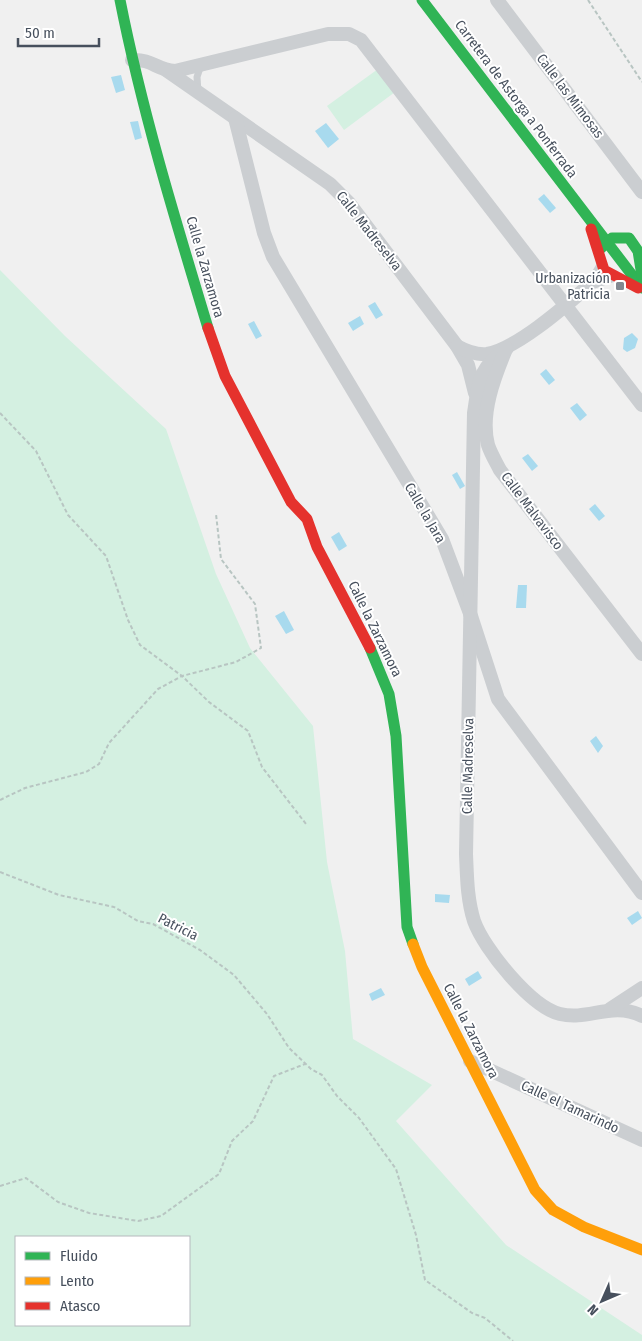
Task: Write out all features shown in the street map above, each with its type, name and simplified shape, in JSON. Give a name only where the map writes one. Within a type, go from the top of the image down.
[{"type":"street","name":"Calle la Zarzamora","points":[[120,0],[132,60],[153,143],[211,339],[225,376],[291,502],[307,519],[317,547],[378,663],[389,694],[396,736],[407,927],[422,967],[534,1190],[553,1210],[584,1227],[642,1250]]},
{"type":"street","name":"Carretera de Astorga a Ponferrada","points":[[422,0],[587,216],[605,241],[624,274],[642,289]]},
{"type":"street","name":"Calle las Mimosas","points":[[497,0],[642,192]]},
{"type":"street","points":[[166,70],[175,71],[328,34],[349,34],[361,40],[642,405]]},
{"type":"street","name":"Calle Madreselva","points":[[132,60],[146,59],[166,70],[330,184],[349,203],[457,346],[468,365],[476,398]]},
{"type":"street","name":"Calle la Jara","points":[[235,118],[264,233],[273,257],[442,539],[471,616],[498,699],[642,893]]},
{"type":"street","name":"Carretera de Astorga a Ponferrada","points":[[587,216],[636,246],[640,254],[642,276]]},
{"type":"street","name":"Carretera de Astorga a Ponferrada","points":[[587,216],[599,252],[600,264],[610,274],[624,274]]},
{"type":"street","points":[[599,252],[605,241],[622,237],[642,237]]},
{"type":"street","points":[[624,274],[636,265],[640,254]]},
{"type":"street","name":"Calle Madreselva","points":[[586,288],[489,361],[481,375],[476,398],[474,413],[466,854],[468,897],[475,922],[487,948],[534,1002],[560,1014],[585,1014],[610,1009],[629,1010],[642,1016]]},
{"type":"street","points":[[457,346],[466,352],[485,354],[506,348]]},
{"type":"street","name":"Calle Malvavisco","points":[[506,348],[496,371],[488,402],[486,426],[488,445],[500,470],[642,654]]},
{"type":"street","points":[[610,1009],[642,988]]},
{"type":"street","name":"Calle el Tamarindo","points":[[470,1061],[642,1140]]},
{"type":"lane","points":[[198,92],[197,77],[201,65]]},
{"type":"lane","points":[[586,288],[600,264]]},
{"type":"lane","points":[[586,288],[624,274]]},
{"type":"path","points":[[588,0],[642,82]]},
{"type":"path","points":[[0,412],[36,451],[68,515],[106,556],[128,620],[140,645],[182,676],[209,702],[248,731],[262,767],[306,824]]},
{"type":"path","points":[[0,800],[25,788],[86,772],[99,764],[109,743],[158,689],[182,676],[236,662],[262,648],[255,604],[222,560],[216,514]]},
{"type":"path","name":"Patricia","points":[[0,872],[59,895],[114,907],[138,921],[153,924],[200,950],[234,975],[267,1014],[289,1048],[305,1064],[322,1075],[338,1096],[359,1118],[396,1169],[416,1235],[424,1280],[472,1313],[485,1318],[513,1341]]},
{"type":"path","points":[[0,1186],[26,1178],[58,1202],[89,1213],[138,1221],[162,1216],[219,1174],[232,1141],[253,1121],[274,1076],[305,1064]]},
{"type":"green space","points":[[378,69],[395,92],[344,130],[327,106]]},
{"type":"green space","points":[[0,270],[65,336],[166,429],[216,574],[250,648],[313,726],[327,862],[345,951],[353,1039],[432,1085],[396,1121],[506,1245],[642,1335],[642,1341],[0,1341]]},
{"type":"water","points":[[121,75],[125,90],[116,93],[111,77]]},
{"type":"water","points":[[138,121],[142,138],[135,140],[130,122]]},
{"type":"water","points":[[326,123],[339,139],[328,148],[315,131]]},
{"type":"water","points":[[544,194],[556,208],[550,213],[538,199]]},
{"type":"water","points":[[375,302],[383,315],[376,319],[368,306]]},
{"type":"water","points":[[360,316],[364,324],[353,331],[348,323]]},
{"type":"water","points":[[254,321],[262,336],[256,339],[248,324]]},
{"type":"water","points":[[632,333],[638,339],[635,348],[627,352],[623,349],[624,338]]},
{"type":"water","points":[[546,369],[555,380],[549,385],[540,374]]},
{"type":"water","points":[[577,403],[587,415],[580,421],[570,408]]},
{"type":"water","points":[[528,454],[538,466],[532,471],[522,458]]},
{"type":"water","points":[[457,472],[465,486],[460,489],[452,475]]},
{"type":"water","points":[[595,504],[605,516],[599,521],[589,509]]},
{"type":"water","points":[[339,532],[347,546],[339,551],[331,537]]},
{"type":"water","points":[[518,585],[527,585],[526,608],[516,608]]},
{"type":"water","points":[[284,611],[294,630],[286,634],[275,616]]},
{"type":"water","points":[[596,736],[603,746],[598,753],[590,741]]},
{"type":"water","points":[[435,894],[450,895],[449,903],[435,902]]},
{"type":"water","points":[[638,911],[642,918],[632,925],[627,918]]},
{"type":"water","points":[[478,971],[482,978],[469,986],[465,979]]},
{"type":"water","points":[[381,988],[385,995],[372,1001],[369,994]]},
{"type":"traffic: fast","points":[[120,0],[138,83],[171,206],[208,328]]},
{"type":"traffic: fast","points":[[422,0],[642,288]]},
{"type":"traffic: fast","points":[[599,250],[612,238],[629,238],[638,251],[642,276]]},
{"type":"traffic: fast","points":[[370,648],[389,694],[396,736],[407,927],[413,944]]},
{"type":"traffic: slow","points":[[413,944],[422,967],[535,1190],[553,1210],[584,1227],[642,1250]]},
{"type":"traffic: jam","points":[[591,229],[604,270],[638,288]]},
{"type":"traffic: jam","points":[[208,328],[225,376],[291,502],[307,519],[317,547],[370,648]]},
{"type":"place","name":"Urbanización Patricia","points":[[620,286]]}]
